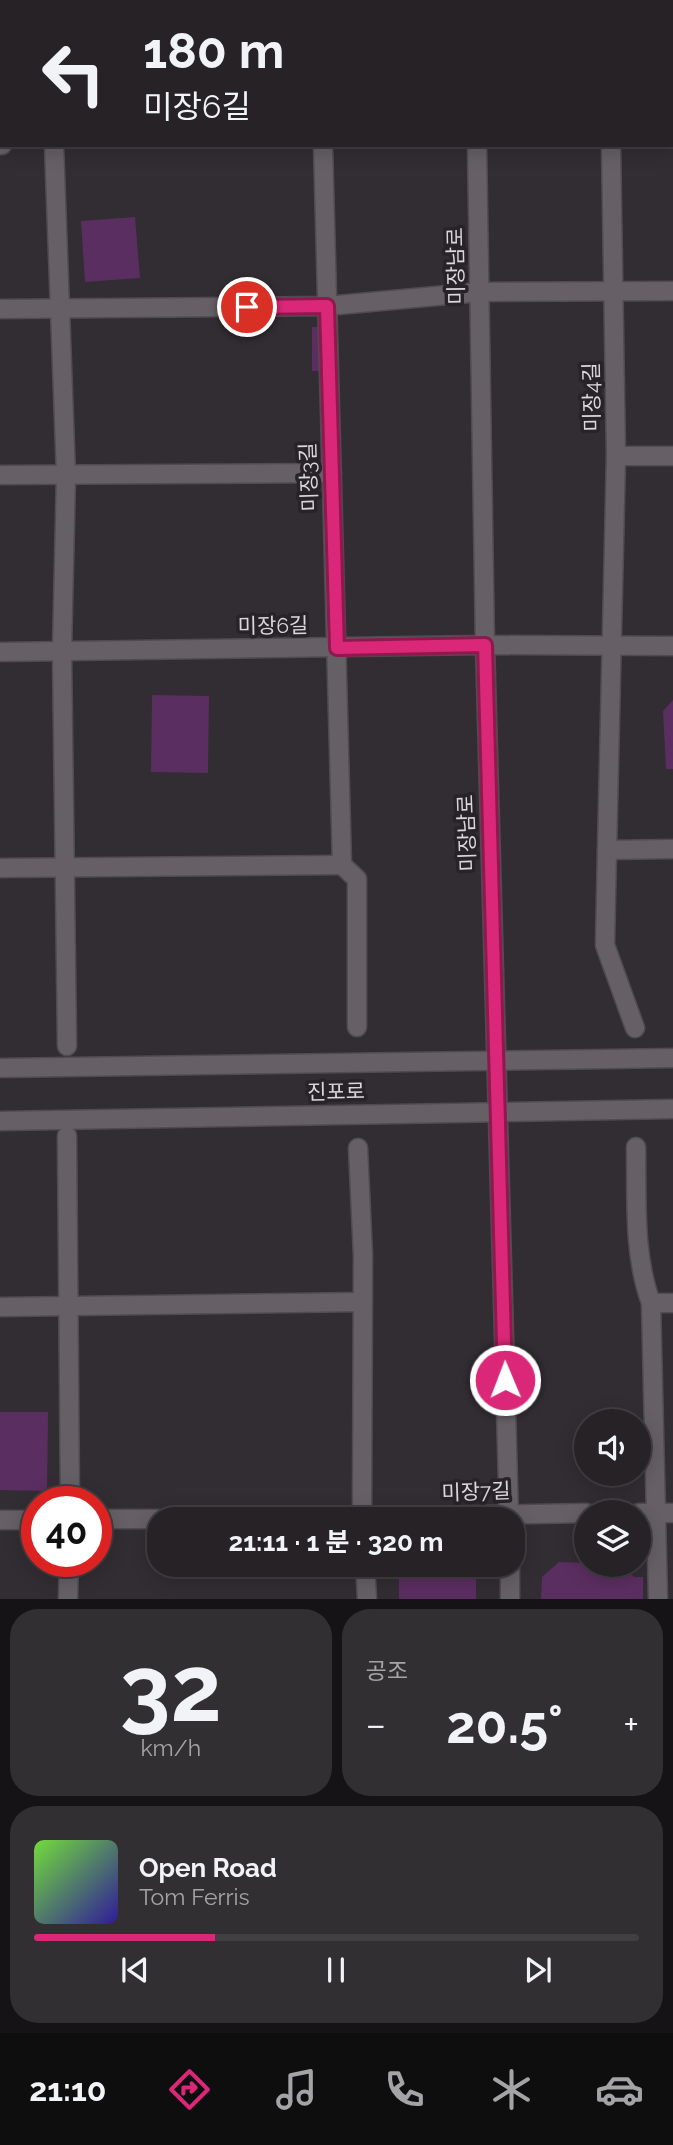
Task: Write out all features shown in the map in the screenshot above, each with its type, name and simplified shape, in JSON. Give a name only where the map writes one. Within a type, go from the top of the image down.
[{"type":"street","points":[[54,147],[66,475],[62,652],[67,1046]]},
{"type":"street","name":"미장3길","points":[[323,147],[342,865]]},
{"type":"street","name":"미장남로","points":[[477,147],[485,645],[509,1507]]},
{"type":"street","name":"미장4길","points":[[611,147],[616,456],[605,945],[635,1028]]},
{"type":"street","points":[[0,309],[327,306],[480,292],[673,291]]},
{"type":"street","points":[[616,456],[673,456]]},
{"type":"street","points":[[0,475],[332,473]]},
{"type":"street","name":"미장6길","points":[[0,652],[485,645],[673,646]]},
{"type":"street","points":[[607,850],[673,849]]},
{"type":"street","points":[[0,869],[342,865],[357,879],[357,1027]]},
{"type":"street","name":"진포로","points":[[0,1069],[673,1058]]},
{"type":"street","name":"진포로","points":[[0,1121],[673,1109]]},
{"type":"street","points":[[67,1136],[66,1306],[70,1486]]},
{"type":"street","points":[[636,1147],[638,1249],[641,1277],[651,1303],[659,1599]]},
{"type":"street","points":[[358,1148],[363,1256],[362,1507]]},
{"type":"street","points":[[0,1307],[362,1302]]},
{"type":"street","points":[[651,1303],[673,1303]]},
{"type":"street","name":"미장7길","points":[[525,1515],[574,1513]]},
{"type":"street","points":[[112,1519],[147,1519]]},
{"type":"street","points":[[0,1520],[21,1520]]},
{"type":"street","points":[[68,1599],[69,1577]]},
{"type":"street","points":[[366,1577],[367,1599]]},
{"type":"street","points":[[510,1577],[510,1599]]},
{"type":"building","points":[[135,217],[140,278],[85,282],[81,221]]},
{"type":"building","points":[[312,327],[325,327],[325,371],[312,371]]},
{"type":"building","points":[[152,695],[209,696],[208,773],[151,772]]},
{"type":"building","points":[[673,700],[673,769],[666,769],[663,711]]},
{"type":"building","points":[[0,1412],[48,1412],[47,1486],[21,1486],[21,1490],[0,1490]]},
{"type":"building","points":[[559,1562],[574,1562],[574,1577],[643,1577],[643,1599],[541,1599],[542,1577]]},
{"type":"building","points":[[399,1577],[476,1577],[476,1599],[399,1599]]},
{"type":"route","points":[[247,307],[327,306],[337,648],[485,645],[505,1380]]}]
